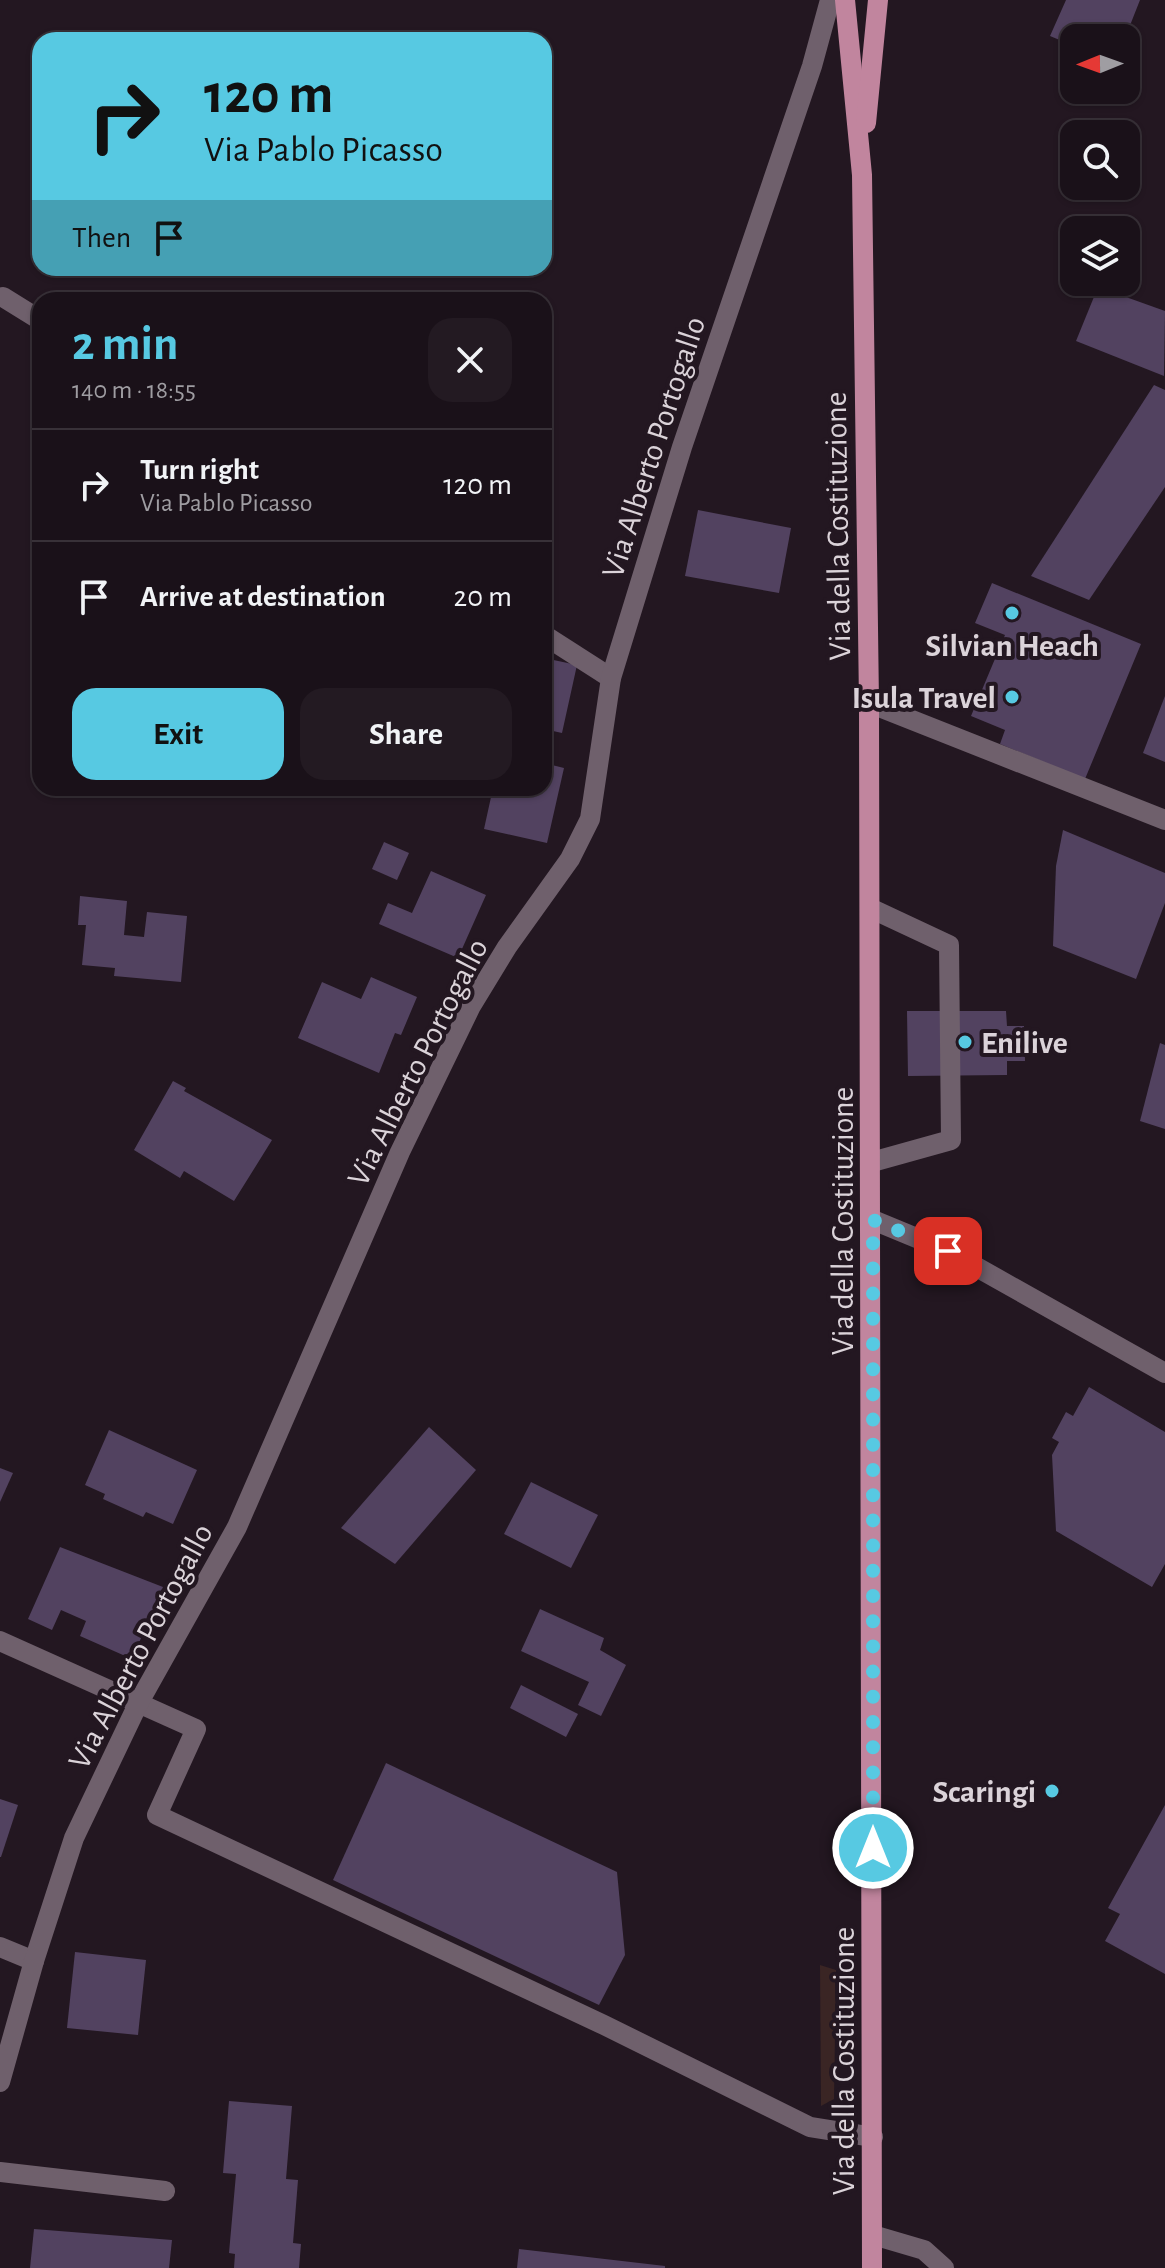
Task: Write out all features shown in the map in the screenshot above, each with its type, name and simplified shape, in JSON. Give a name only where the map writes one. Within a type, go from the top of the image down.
[{"type":"main road","points":[[845,0],[862,175]]},
{"type":"main road","points":[[862,175],[878,0]]},
{"type":"main road","name":"Via della Costituzione","points":[[862,175],[873,1220],[872,2268]]},
{"type":"street","name":"Via Alberto Portogallo","points":[[0,2082],[3,2050],[74,1838],[139,1702],[237,1527],[400,1152],[471,1006],[507,947],[570,859],[590,819],[611,678],[682,447],[812,66],[830,0]]},
{"type":"street","points":[[3,297],[32,315]]},
{"type":"street","points":[[552,640],[611,678]]},
{"type":"street","points":[[869,703],[1165,820]]},
{"type":"street","points":[[870,908],[949,945],[951,1140],[872,1162]]},
{"type":"street","points":[[873,1220],[948,1251],[1165,1373]]},
{"type":"street","points":[[0,1641],[196,1729],[157,1815],[604,2025],[810,2127],[873,2137]]},
{"type":"street","points":[[0,1947],[34,1961]]},
{"type":"street","points":[[0,2172],[165,2191]]},
{"type":"street","points":[[873,2235],[924,2250],[944,2268]]},
{"type":"shaded area","points":[[820,1965],[836,1970],[834,2099],[821,2106]]},
{"type":"building","points":[[1066,0],[1140,0],[1131,24],[1060,24],[1060,40],[1050,36]]},
{"type":"building","points":[[1094,296],[1123,296],[1165,311],[1164,376],[1076,341]]},
{"type":"building","points":[[1154,385],[1165,390],[1165,487],[1089,600],[1031,576]]},
{"type":"building","points":[[698,510],[791,528],[779,593],[685,576]]},
{"type":"building","points":[[992,583],[1141,644],[1085,779],[1000,744],[1005,730],[971,716],[1005,635],[975,623]]},
{"type":"building","points":[[552,660],[577,665],[562,733],[552,731]]},
{"type":"building","points":[[1165,696],[1165,762],[1143,753]]},
{"type":"building","points":[[552,765],[564,768],[547,843],[484,829],[491,796],[552,796]]},
{"type":"building","points":[[1063,830],[1165,873],[1165,903],[1136,979],[1053,946],[1056,866]]},
{"type":"building","points":[[384,842],[409,853],[397,880],[372,869]]},
{"type":"building","points":[[431,871],[486,895],[458,958],[379,924],[388,903],[412,913]]},
{"type":"building","points":[[80,896],[127,901],[124,935],[144,937],[147,912],[187,916],[181,982],[114,976],[115,968],[82,965],[86,925],[78,925]]},
{"type":"building","points":[[371,977],[417,997],[401,1035],[395,1033],[379,1073],[298,1038],[322,982],[361,999]]},
{"type":"building","points":[[907,1011],[1006,1011],[1007,1026],[1024,1026],[1025,1061],[1007,1061],[1007,1075],[908,1076]]},
{"type":"building","points":[[1160,1043],[1165,1045],[1165,1129],[1140,1121]]},
{"type":"building","points":[[173,1081],[186,1088],[184,1091],[272,1140],[234,1201],[184,1171],[180,1178],[134,1150]]},
{"type":"building","points":[[1089,1387],[1165,1432],[1165,1564],[1152,1587],[1056,1531],[1052,1455],[1059,1442],[1052,1438],[1066,1412],[1073,1416]]},
{"type":"building","points":[[429,1427],[476,1470],[395,1564],[341,1528]]},
{"type":"building","points":[[109,1430],[197,1470],[173,1524],[146,1512],[143,1517],[103,1499],[105,1494],[85,1485]]},
{"type":"building","points":[[0,1468],[13,1473],[0,1502]]},
{"type":"building","points":[[531,1482],[598,1515],[571,1568],[504,1534]]},
{"type":"building","points":[[60,1547],[163,1587],[132,1659],[80,1636],[86,1621],[61,1610],[52,1630],[28,1619]]},
{"type":"building","points":[[540,1609],[604,1638],[600,1650],[626,1665],[601,1716],[578,1705],[589,1682],[521,1651]]},
{"type":"building","points":[[521,1685],[578,1714],[566,1737],[510,1708]]},
{"type":"building","points":[[386,1763],[617,1872],[625,1955],[599,2005],[333,1880]]},
{"type":"building","points":[[0,1799],[18,1805],[1,1857],[0,1857]]},
{"type":"building","points":[[1165,1805],[1165,1974],[1105,1941],[1120,1914],[1108,1908]]},
{"type":"building","points":[[75,1952],[146,1960],[138,2035],[67,2028]]},
{"type":"building","points":[[229,2101],[292,2106],[286,2179],[298,2180],[293,2243],[301,2244],[299,2268],[234,2268],[235,2254],[229,2253],[236,2174],[223,2173]]},
{"type":"building","points":[[34,2229],[172,2240],[169,2268],[30,2268]]},
{"type":"building","points":[[519,2249],[665,2266],[665,2268],[517,2268]]},
{"type":"place","name":"Silvian Heach","points":[[1012,613]]},
{"type":"place","name":"Isula Travel","points":[[1012,697]]},
{"type":"place","name":"Enilive","points":[[965,1042]]},
{"type":"place","name":"Scaringi","points":[[1052,1791]]},
{"type":"route","points":[[873,1848],[873,1220],[948,1251]]}]
